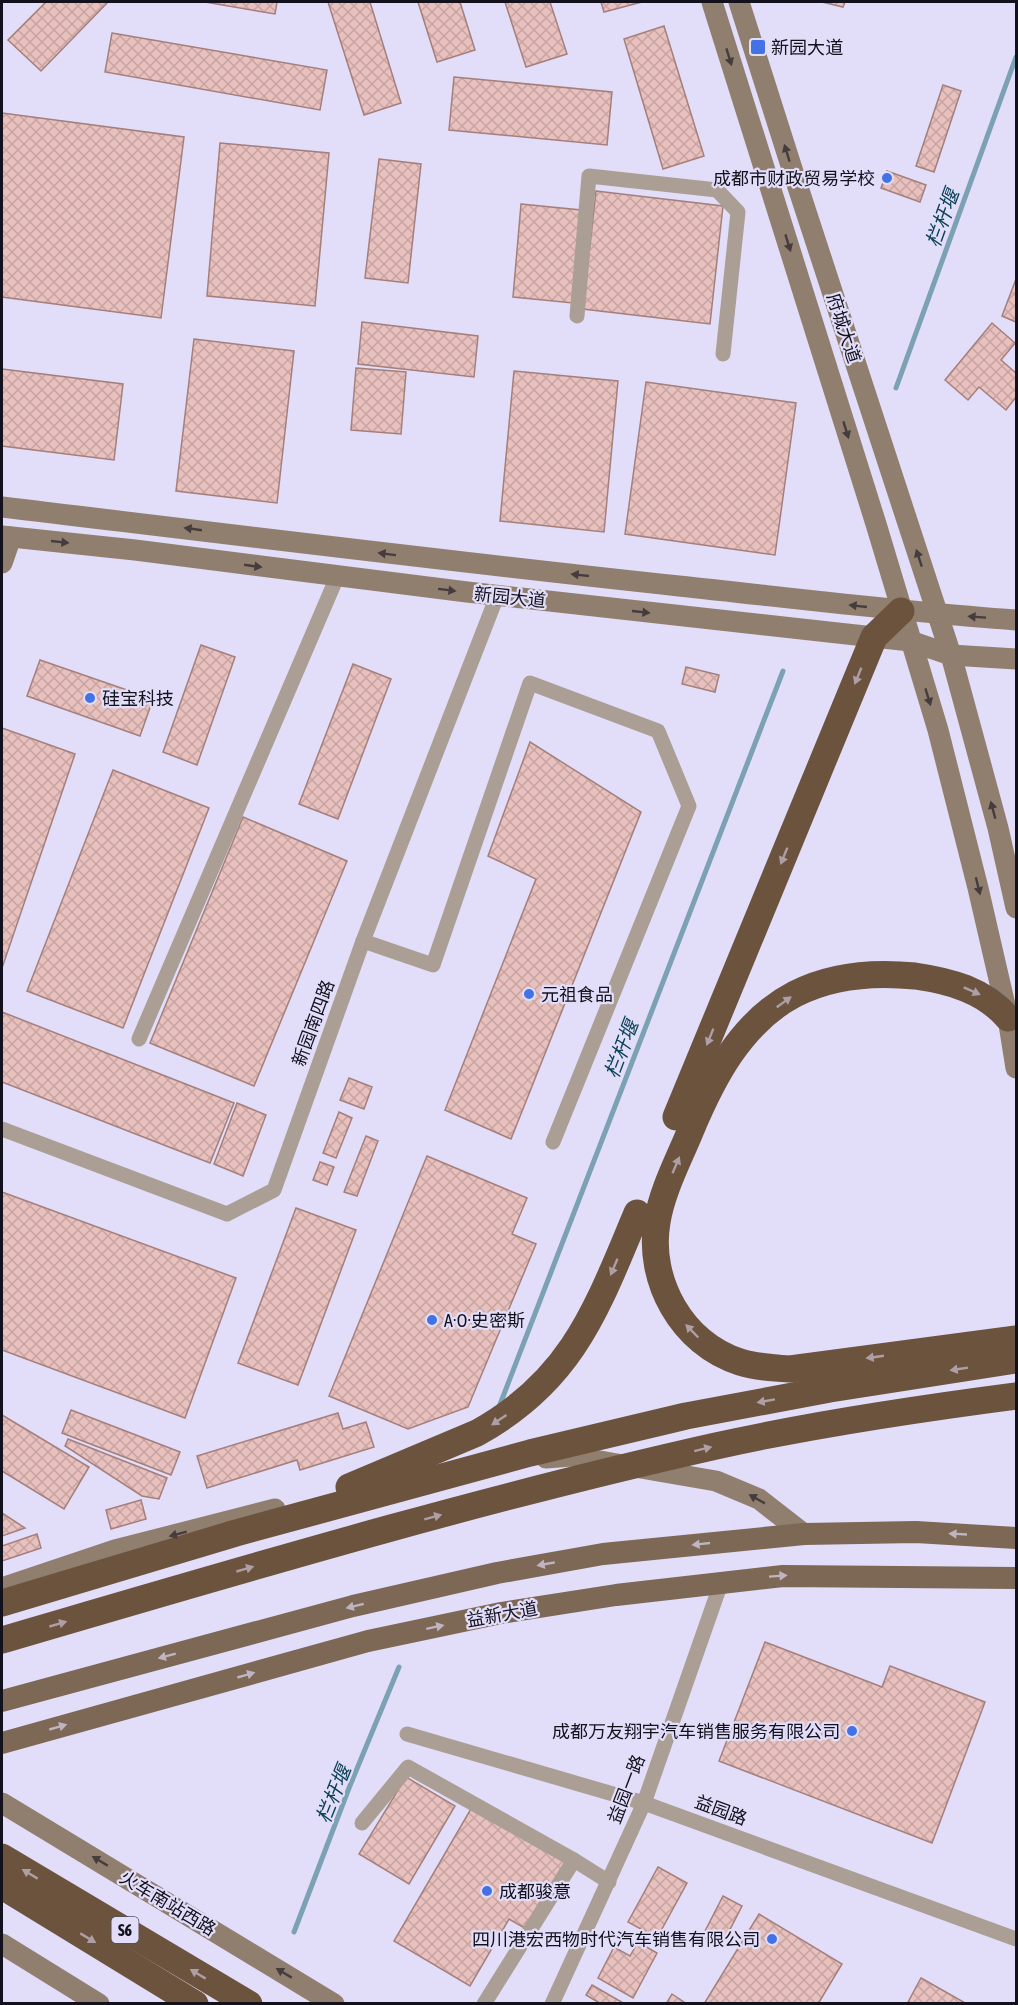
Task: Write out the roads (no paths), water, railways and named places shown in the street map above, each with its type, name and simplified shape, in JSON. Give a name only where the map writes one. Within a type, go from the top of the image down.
[{"type":"highway","points":[[901,611],[874,637],[647,1217],[663,1287],[670,1303],[680,1318],[707,1346],[740,1362],[790,1369],[1017,1339]]},
{"type":"highway","points":[[236,1533],[462,1441],[494,1424],[533,1394],[554,1373],[588,1324],[647,1217],[665,1191],[716,1074],[752,1029],[794,994],[833,980],[871,974],[892,974],[941,980],[965,988],[985,997],[1008,1018]]},
{"type":"highway","points":[[2,1603],[236,1533],[530,1453],[686,1416],[830,1389],[1017,1360]]},
{"type":"highway","points":[[2,1640],[328,1544],[717,1446],[854,1420],[1017,1396]]},
{"type":"highway","name":"S6","points":[[2,1857],[249,2004]]},
{"type":"highway","name":"S6","points":[[2,1886],[195,2004]]},
{"type":"main road","name":"府城大道","points":[[712,2],[941,741],[978,888],[1017,1068]]},
{"type":"main road","name":"府城大道","points":[[739,2],[951,655],[998,828],[1017,908]]},
{"type":"main road","name":"新园大道","points":[[2,507],[459,562],[901,611],[1017,620]]},
{"type":"main road","name":"新园大道","points":[[6,537],[135,550],[497,596],[910,641],[951,655],[1017,659]]},
{"type":"main road","points":[[2,563],[6,537]]},
{"type":"main road","points":[[2,1588],[115,1550],[427,1469],[571,1456],[716,1481],[759,1499],[804,1534]]},
{"type":"main road","points":[[2,1701],[353,1606],[497,1573],[603,1554],[804,1534],[916,1532],[1012,1536]]},
{"type":"main road","name":"益新大道","points":[[2,1743],[368,1641],[501,1613],[616,1596],[783,1576],[1017,1578]]},
{"type":"main road","name":"火车南站西路","points":[[2,1803],[334,2004]]},
{"type":"main road","points":[[5,1950],[99,2004]]},
{"type":"street","points":[[577,316],[589,176],[717,190],[738,212],[723,354]]},
{"type":"street","points":[[139,1040],[337,577]]},
{"type":"street","name":"新园南四路","points":[[2,1129],[227,1214],[274,1190],[363,941],[497,596]]},
{"type":"street","points":[[363,941],[433,965],[530,683],[658,731],[690,806],[553,1142]]},
{"type":"street","name":"益园一路","points":[[552,2004],[644,1803],[721,1583]]},
{"type":"street","name":"益园路","points":[[407,1734],[644,1803],[1017,1939]]},
{"type":"street","points":[[362,1823],[408,1767],[609,1882]]},
{"type":"street","points":[[484,2004],[574,1860]]},
{"type":"waterway","name":"栏杆堰","points":[[896,388],[1016,57]]},
{"type":"waterway","name":"栏杆堰","points":[[499,1407],[783,671]]},
{"type":"waterway","name":"栏杆堰","points":[[294,1932],[349,1788],[399,1667]]},
{"type":"place","name":"新园大道","points":[[758,47]]},
{"type":"place","name":"成都市财政贸易学校","points":[[887,178]]},
{"type":"place","name":"硅宝科技","points":[[90,698]]},
{"type":"place","name":"元祖食品","points":[[529,994]]},
{"type":"place","name":"A·O·史密斯","points":[[432,1320]]},
{"type":"place","name":"成都万友翔宇汽车销售服务有限公司","points":[[852,1731]]},
{"type":"place","name":"成都骏意","points":[[487,1891]]},
{"type":"place","name":"四川港宏西物时代汽车销售有限公司","points":[[772,1939]]}]
